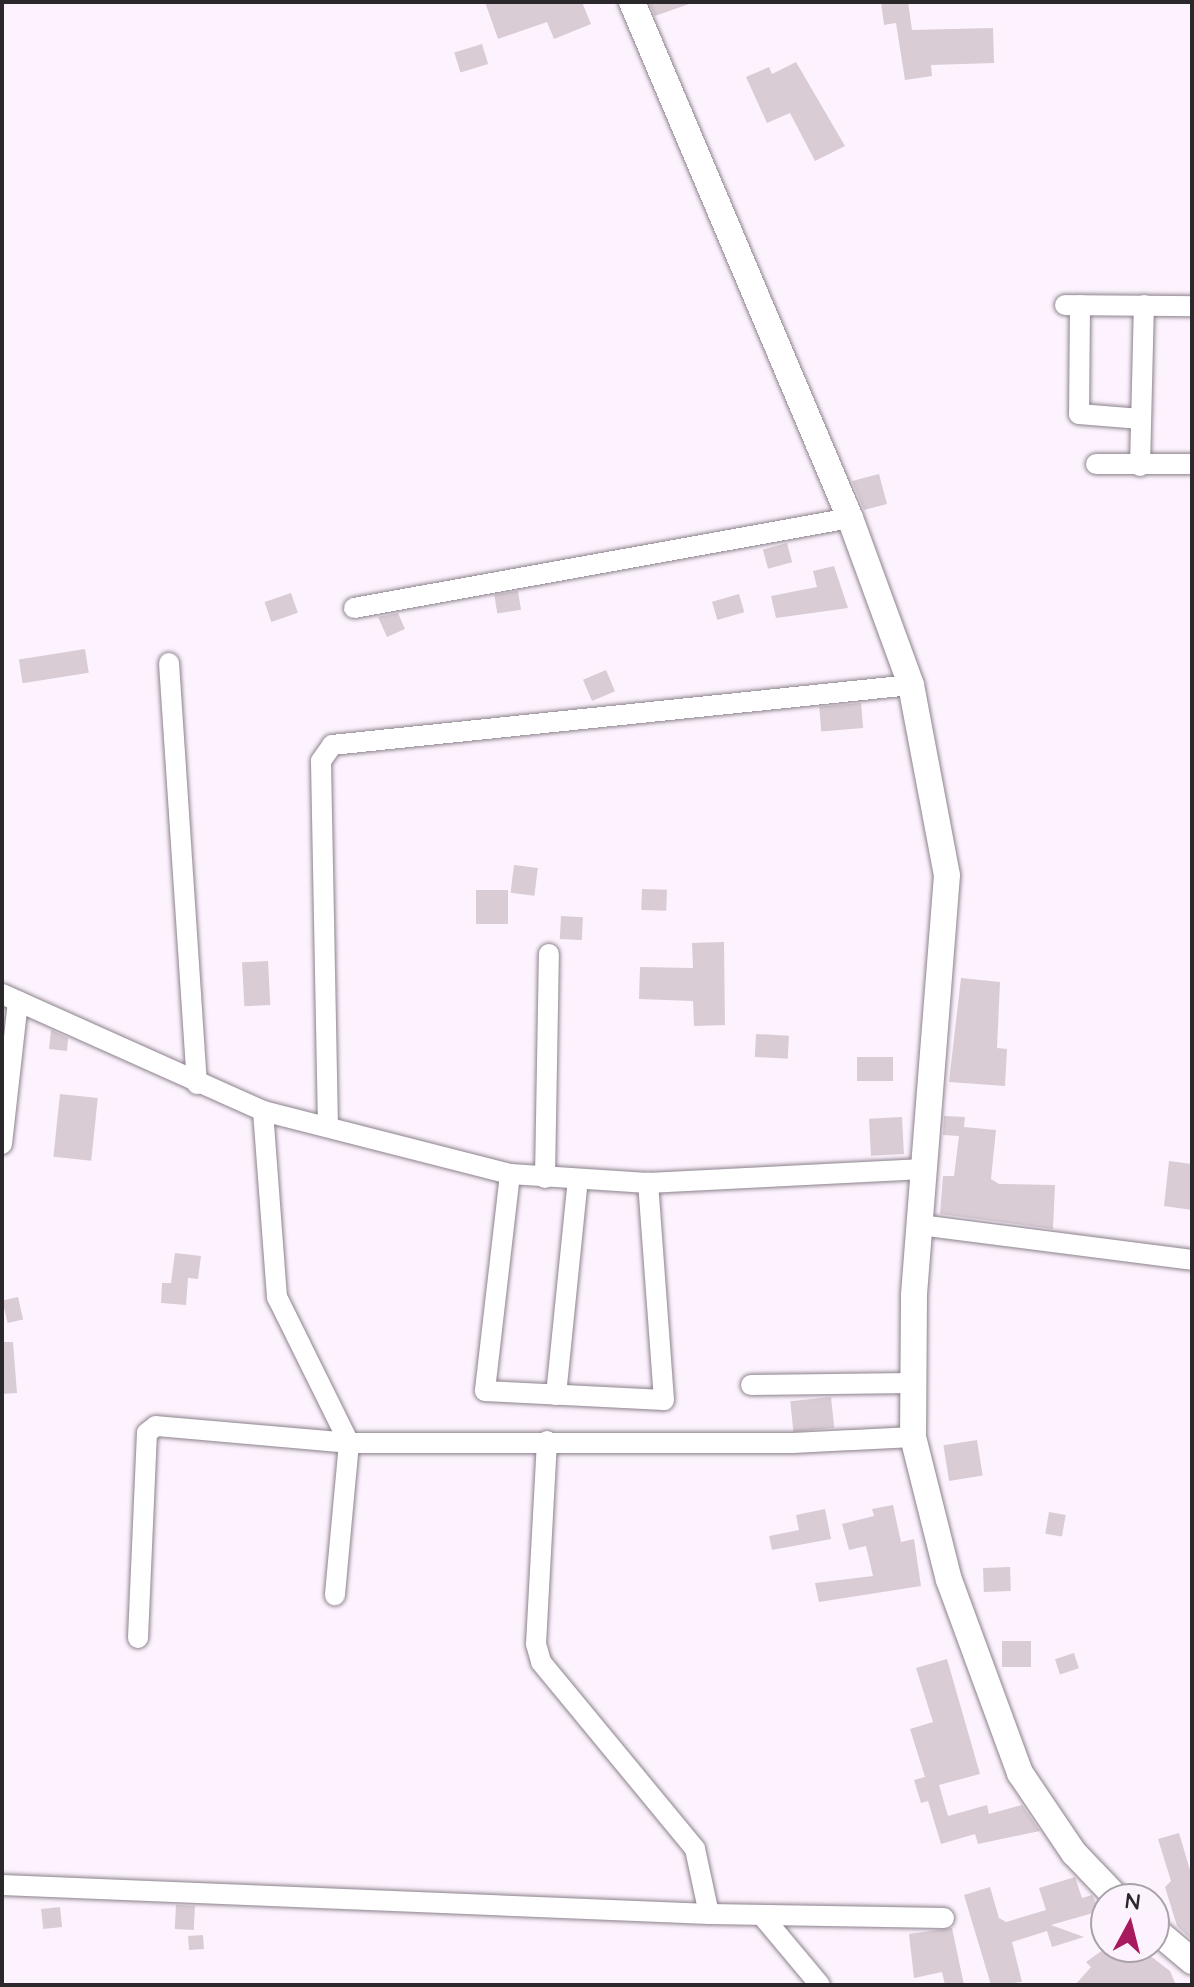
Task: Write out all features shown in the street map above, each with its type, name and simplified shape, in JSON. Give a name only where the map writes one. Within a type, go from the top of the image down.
[{"type":"street","points":[[632,2],[850,518],[911,685],[947,875],[920,1225],[913,1437],[949,1580],[1020,1773],[1074,1853],[1103,1883]]},
{"type":"street","points":[[1141,419],[1079,414],[1072,305],[1192,306]]},
{"type":"street","points":[[1140,466],[1144,305]]},
{"type":"street","points":[[1096,464],[1192,464]]},
{"type":"street","points":[[354,608],[850,518]]},
{"type":"street","points":[[169,663],[197,1084]]},
{"type":"street","points":[[328,1127],[321,761],[332,745],[911,685]]},
{"type":"street","points":[[545,1178],[549,954]]},
{"type":"street","points":[[2,1144],[10,997],[197,1084],[263,1111],[510,1174],[648,1183],[924,1169]]},
{"type":"street","points":[[263,1111],[277,1297],[349,1443],[335,1595]]},
{"type":"street","points":[[510,1174],[485,1391],[664,1400],[648,1183]]},
{"type":"street","points":[[556,1395],[578,1180]]},
{"type":"street","points":[[920,1225],[1192,1260]]},
{"type":"street","points":[[751,1385],[913,1383]]},
{"type":"street","points":[[138,1638],[147,1433],[156,1426],[349,1443],[793,1443],[913,1437]]},
{"type":"street","points":[[547,1441],[536,1644],[541,1662],[695,1849],[709,1914]]},
{"type":"street","points":[[2,1885],[764,1918],[944,1918]]},
{"type":"street","points":[[764,1918],[820,1985]]},
{"type":"street","points":[[1170,1942],[1192,1961]]},
{"type":"building","points":[[485,2],[582,2],[591,24],[554,39],[547,22],[498,39]]},
{"type":"building","points":[[649,2],[689,2],[689,4],[655,16]]},
{"type":"building","points":[[881,2],[908,2],[912,30],[993,28],[994,63],[931,65],[932,76],[905,80],[896,23],[884,25]]},
{"type":"building","points":[[482,44],[488,64],[460,73],[454,52]]},
{"type":"building","points":[[796,62],[845,146],[815,161],[790,113],[767,123],[746,77],[769,67],[772,74]]},
{"type":"building","points":[[879,474],[887,504],[864,510],[852,481]]},
{"type":"building","points":[[787,543],[792,562],[768,569],[763,549]]},
{"type":"building","points":[[834,566],[848,608],[776,618],[771,596],[817,587],[813,571]]},
{"type":"building","points":[[518,591],[521,610],[497,614],[494,595]]},
{"type":"building","points":[[291,593],[298,613],[271,622],[265,602]]},
{"type":"building","points":[[739,594],[744,612],[717,620],[712,602]]},
{"type":"building","points":[[398,613],[405,629],[387,637],[378,617]]},
{"type":"building","points":[[85,649],[89,673],[23,683],[19,659]]},
{"type":"building","points":[[606,670],[615,691],[592,701],[583,680]]},
{"type":"building","points":[[861,703],[863,728],[821,732],[819,707]]},
{"type":"building","points":[[514,865],[538,868],[534,896],[511,893]]},
{"type":"building","points":[[642,889],[667,890],[666,911],[641,910]]},
{"type":"building","points":[[476,890],[508,890],[508,924],[476,924]]},
{"type":"building","points":[[561,916],[583,917],[582,940],[560,939]]},
{"type":"building","points":[[724,942],[725,1025],[694,1026],[693,1001],[639,999],[640,967],[693,968],[692,943]]},
{"type":"building","points":[[268,961],[270,1005],[244,1006],[242,962]]},
{"type":"building","points":[[961,978],[1000,982],[997,1048],[1007,1049],[1005,1086],[949,1082]]},
{"type":"building","points":[[51,1030],[68,1038],[67,1051],[49,1049]]},
{"type":"building","points":[[756,1034],[789,1036],[788,1059],[755,1057]]},
{"type":"building","points":[[857,1057],[893,1057],[893,1081],[857,1081]]},
{"type":"building","points":[[60,1094],[98,1098],[91,1161],[53,1157]]},
{"type":"building","points":[[944,1116],[965,1117],[964,1127],[996,1130],[991,1179],[999,1184],[1055,1185],[1053,1229],[940,1214],[943,1176],[954,1176],[959,1136],[943,1135]]},
{"type":"building","points":[[902,1117],[904,1154],[871,1156],[869,1119]]},
{"type":"building","points":[[1169,1161],[1192,1164],[1192,1210],[1164,1206]]},
{"type":"building","points":[[175,1253],[201,1256],[198,1279],[188,1278],[186,1305],[161,1303],[162,1283],[171,1283]]},
{"type":"building","points":[[18,1297],[23,1319],[8,1323],[2,1301]]},
{"type":"building","points":[[2,1342],[13,1342],[17,1393],[2,1394]]},
{"type":"building","points":[[831,1397],[834,1428],[793,1432],[790,1401]]},
{"type":"building","points":[[977,1440],[983,1476],[949,1481],[943,1445]]},
{"type":"building","points":[[893,1505],[901,1542],[914,1539],[921,1586],[819,1602],[815,1583],[873,1576],[866,1546],[849,1550],[842,1524],[874,1516],[872,1509]]},
{"type":"building","points":[[825,1509],[831,1539],[772,1550],[769,1536],[799,1530],[796,1515]]},
{"type":"building","points":[[1049,1512],[1066,1515],[1062,1537],[1045,1534]]},
{"type":"building","points":[[1010,1567],[1011,1591],[984,1592],[983,1568]]},
{"type":"building","points":[[1002,1641],[1031,1641],[1031,1667],[1002,1667]]},
{"type":"building","points":[[1074,1653],[1079,1668],[1060,1674],[1055,1659]]},
{"type":"building","points":[[947,1659],[980,1774],[939,1785],[948,1816],[987,1805],[989,1814],[1022,1805],[1040,1831],[978,1844],[975,1834],[941,1844],[928,1801],[921,1803],[914,1780],[925,1777],[910,1729],[933,1722],[916,1668]]},
{"type":"building","points":[[1179,1833],[1192,1877],[1192,1940],[1177,1926],[1170,1903],[1171,1881],[1158,1839]]},
{"type":"building","points":[[1075,1877],[1082,1898],[1090,1896],[1090,1914],[1051,1925],[1084,1937],[1052,1947],[1047,1931],[1012,1942],[1022,1982],[991,1985],[964,1895],[990,1887],[999,1918],[1006,1922],[1046,1910],[1039,1888]]},
{"type":"building","points":[[176,1905],[195,1906],[194,1930],[175,1929]]},
{"type":"building","points":[[60,1907],[62,1927],[43,1929],[41,1909]]},
{"type":"building","points":[[952,1928],[964,1985],[945,1985],[942,1972],[914,1978],[909,1934]]},
{"type":"building","points":[[203,1935],[204,1949],[189,1950],[188,1936]]},
{"type":"building","points":[[1090,1959],[1090,1963],[1160,1963],[1170,1971],[1176,1985],[1075,1985],[1091,1967],[1086,1962]]}]
